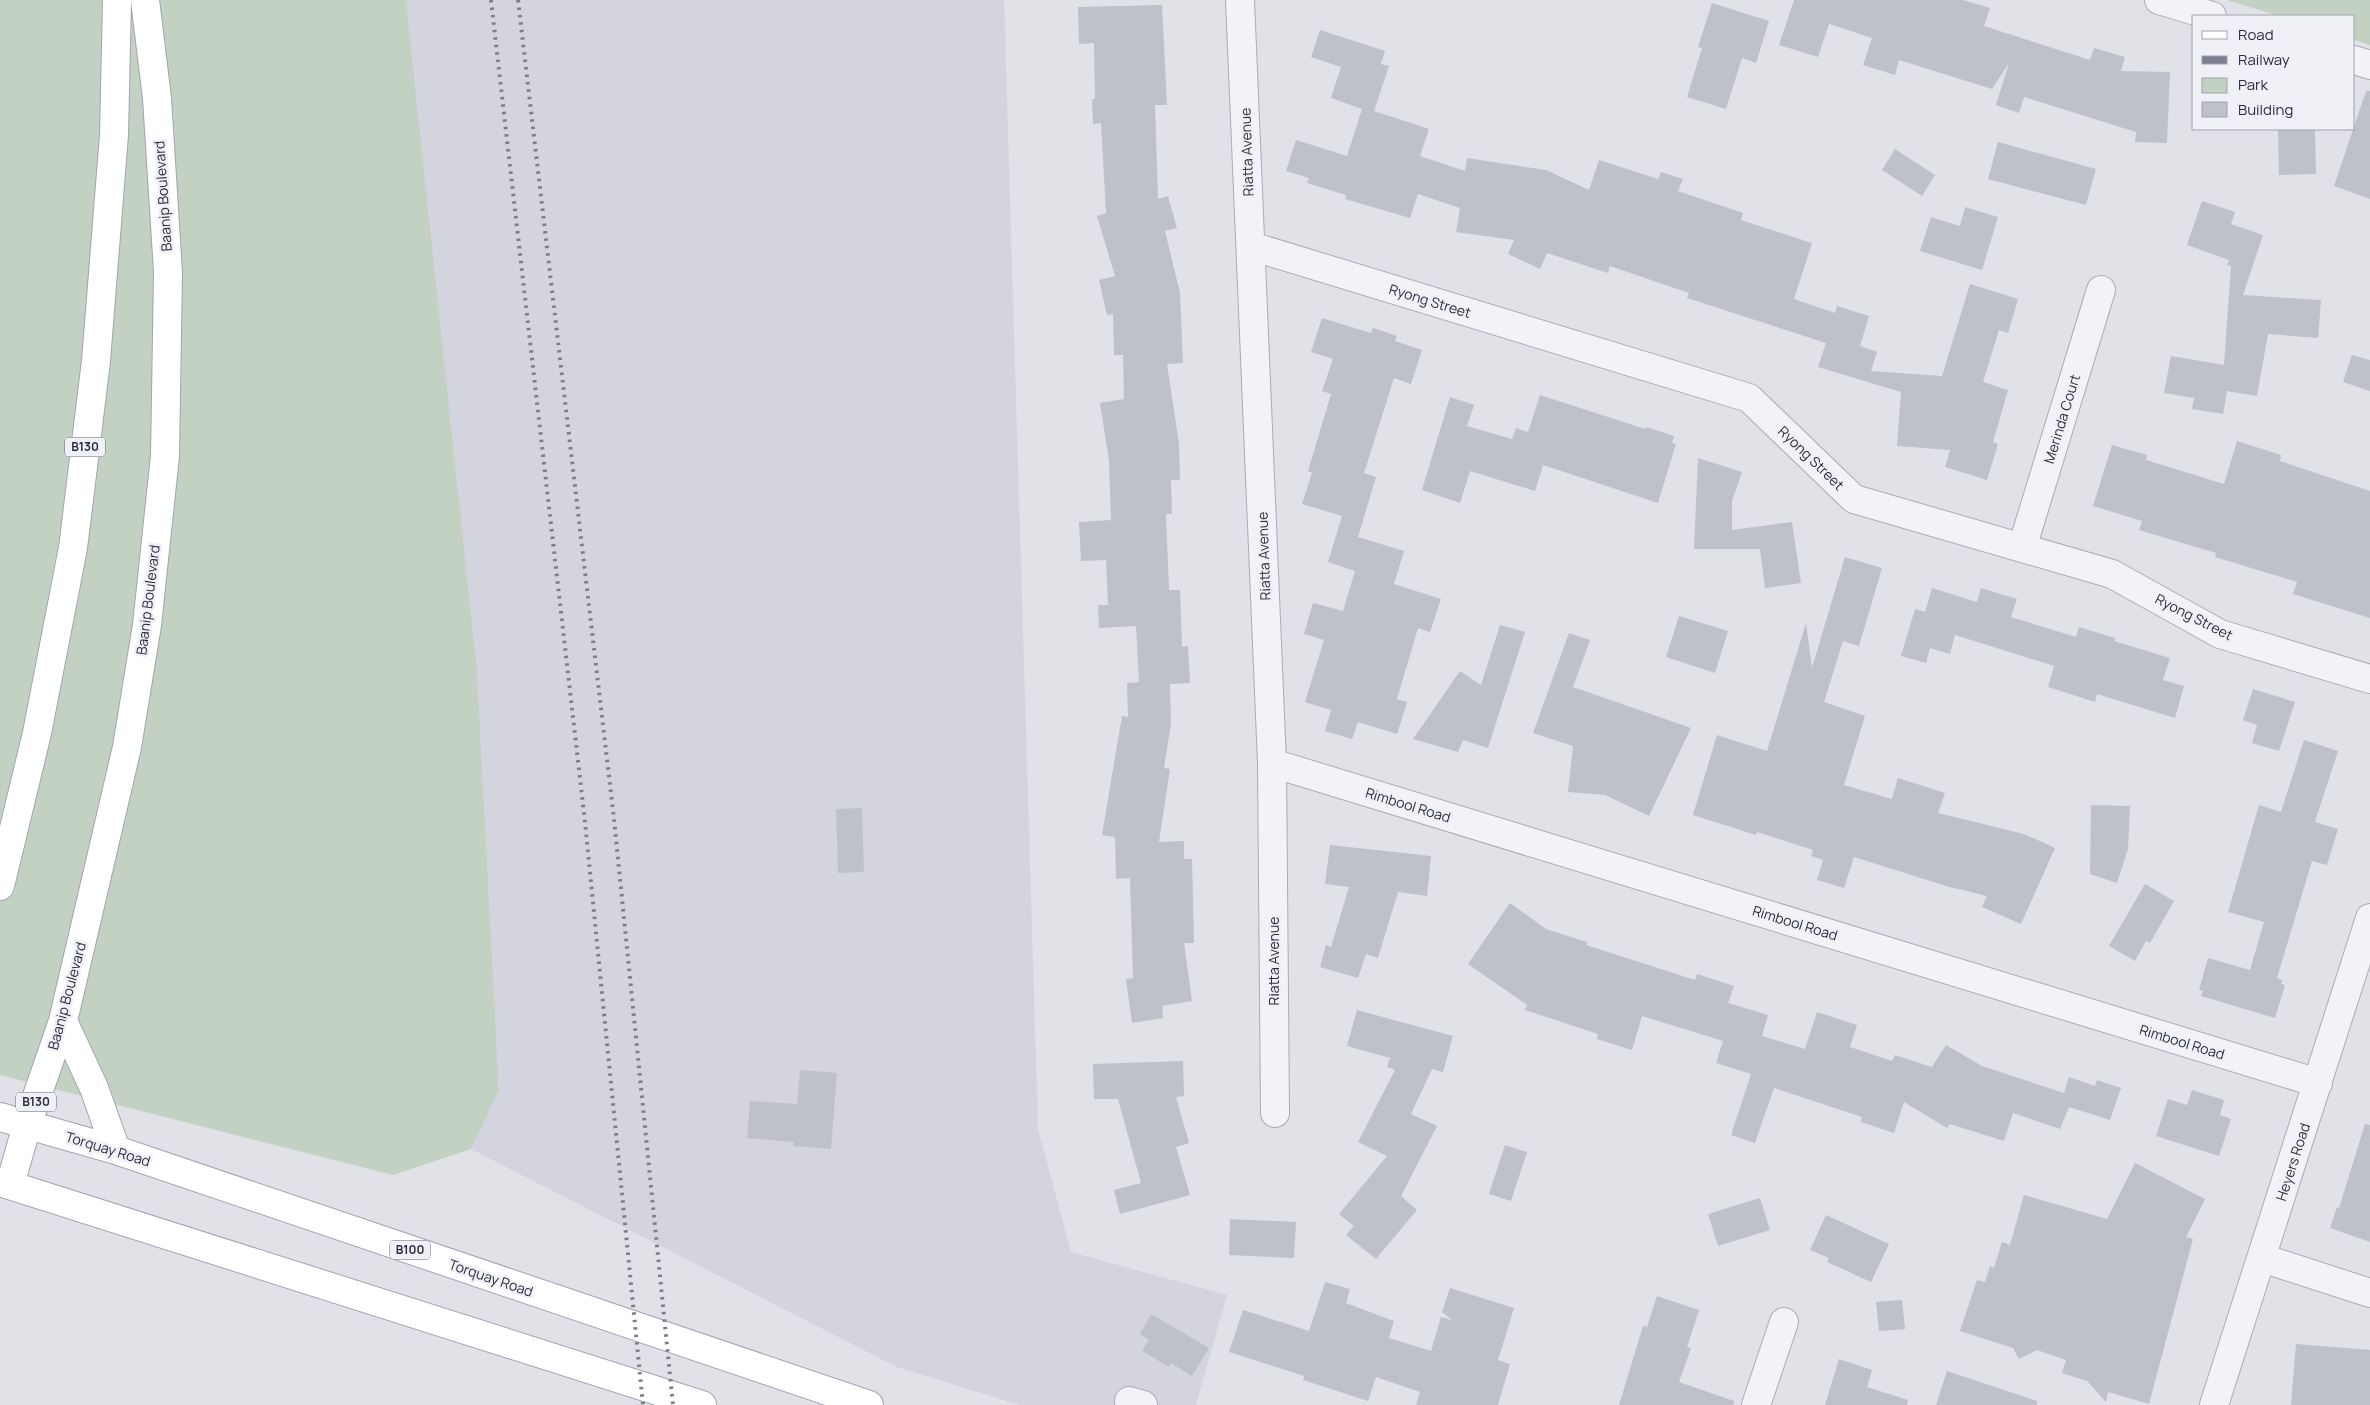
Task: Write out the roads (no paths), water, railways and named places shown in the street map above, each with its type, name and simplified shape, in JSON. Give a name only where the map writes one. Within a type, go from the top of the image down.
[{"type":"main road","name":"B130","points":[[0,886],[37,734],[73,548],[96,361],[114,135],[117,0]]},
{"type":"main road","name":"Baanip Boulevard","points":[[5,1183],[28,1125],[64,1021],[127,747],[147,625],[165,456],[168,272],[157,98],[145,0]]},
{"type":"main road","points":[[64,1021],[94,1088],[116,1150]]},
{"type":"main road","name":"B100","points":[[0,1117],[28,1125]]},
{"type":"main road","name":"Torquay Road","points":[[28,1125],[116,1150],[869,1405]]},
{"type":"main road","points":[[5,1183],[702,1405]]},
{"type":"street","name":"Riatta Avenue","points":[[1240,0],[1272,763],[1275,1113]]},
{"type":"street","points":[[2159,0],[2209,15]]},
{"type":"street","points":[[2355,60],[2370,65]]},
{"type":"street","name":"Ryong Street","points":[[1251,246],[1749,398],[1854,499],[2112,574],[2220,634],[2370,679]]},
{"type":"street","name":"Merinda Court","points":[[2022,548],[2101,290]]},
{"type":"street","name":"Rimbool Road","points":[[1272,763],[2318,1083]]},
{"type":"street","name":"Heyers Road","points":[[2214,1405],[2370,918]]},
{"type":"street","points":[[2262,1258],[2370,1293]]},
{"type":"street","points":[[1756,1405],[1784,1322]]},
{"type":"railway","points":[[491,0],[585,822],[643,1405]]},
{"type":"railway","points":[[518,0],[614,819],[673,1405]]}]
